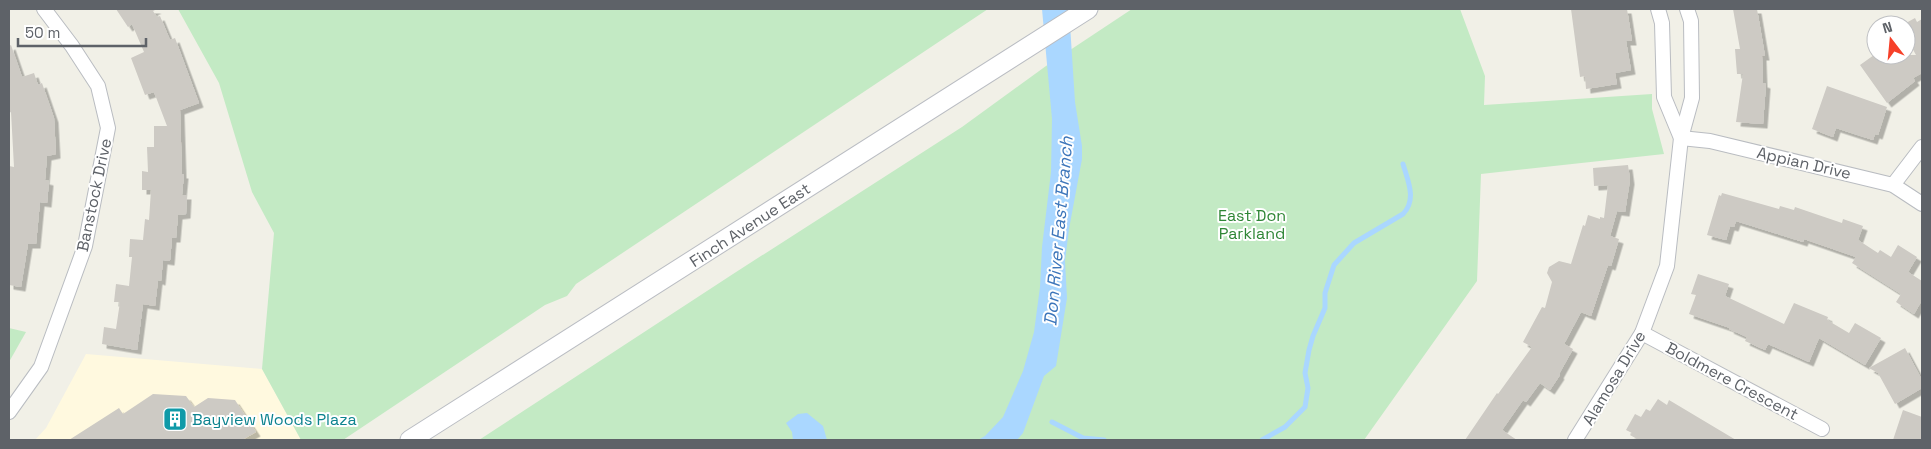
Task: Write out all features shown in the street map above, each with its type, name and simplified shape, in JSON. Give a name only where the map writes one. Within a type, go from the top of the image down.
[{"type":"main road","name":"Finch Avenue East","points":[[410,440],[1088,9]]},
{"type":"street","name":"Banstock Drive","points":[[9,412],[41,367],[85,246],[108,128],[98,86],[72,46],[44,9]]},
{"type":"street","name":"Alamosa Drive","points":[[1658,9],[1662,23],[1664,97],[1680,138]]},
{"type":"street","name":"Alamosa Drive","points":[[1575,440],[1642,333],[1667,266],[1680,138],[1692,98],[1691,21],[1687,9]]},
{"type":"street","name":"Appian Drive","points":[[1680,138],[1710,141],[1893,184],[1922,204]]},
{"type":"street","points":[[1893,184],[1922,147]]},
{"type":"street","name":"Boldmere Crescent","points":[[1642,333],[1822,429]]},
{"type":"shaded area","points":[[86,354],[262,369],[301,440],[35,440],[46,428]]},
{"type":"green space","points":[[178,9],[988,9],[576,284],[567,296],[545,305],[343,440],[301,440],[262,369],[274,233],[252,192],[219,83]]},
{"type":"green space","name":"East Don Parkland","points":[[1132,9],[1460,9],[1485,76],[1484,105],[1652,94],[1652,109],[1664,154],[1481,174],[1477,281],[1364,440],[479,440],[962,127],[1046,66]]},
{"type":"green space","points":[[9,328],[26,332],[9,362]]},
{"type":"water","name":"Don River East Branch","points":[[1042,9],[1069,9],[1075,102],[1082,146],[1082,159],[1065,261],[1067,298],[1056,366],[1044,376],[1023,433],[1017,440],[978,440],[985,436],[1003,417],[1023,371],[1034,332],[1051,172],[1052,119]]},
{"type":"water","points":[[807,413],[823,426],[827,440],[793,440],[792,432],[786,423],[798,414]]},
{"type":"building","points":[[116,9],[157,9],[153,11],[157,17],[160,16],[170,40],[175,38],[199,103],[180,110],[182,174],[184,174],[182,195],[187,195],[186,214],[178,215],[176,238],[172,238],[170,261],[163,260],[161,281],[158,280],[155,306],[143,304],[137,350],[102,344],[104,327],[116,329],[120,302],[114,302],[116,284],[129,286],[132,257],[129,257],[130,239],[143,240],[145,219],[149,220],[151,190],[142,190],[142,171],[148,172],[147,147],[154,147],[154,126],[167,126],[154,92],[145,95],[131,58],[144,52],[132,24],[128,27]]},
{"type":"building","points":[[1571,9],[1627,9],[1632,41],[1626,41],[1631,70],[1615,73],[1617,84],[1586,89],[1585,76],[1580,77]]},
{"type":"building","points":[[1733,9],[1757,9],[1765,56],[1762,56],[1763,83],[1766,84],[1763,124],[1736,122],[1743,74],[1737,74],[1735,49],[1740,49]]},
{"type":"building","points":[[1922,19],[1922,73],[1913,78],[1915,81],[1887,103],[1860,65],[1866,61],[1866,65],[1916,65],[1916,20],[1917,22]]},
{"type":"building","points":[[11,45],[22,77],[34,73],[38,85],[42,83],[54,118],[56,154],[47,156],[45,180],[49,181],[47,203],[40,202],[36,244],[28,244],[21,287],[9,285],[9,166],[14,167],[11,112],[9,113],[9,46]]},
{"type":"building","points":[[1827,86],[1887,107],[1878,135],[1875,134],[1873,140],[1836,128],[1833,137],[1812,129]]},
{"type":"building","points":[[1628,165],[1630,180],[1625,212],[1617,211],[1610,236],[1619,239],[1611,266],[1608,265],[1591,316],[1581,312],[1564,344],[1573,349],[1560,375],[1550,390],[1540,383],[1526,402],[1523,400],[1502,430],[1517,440],[1465,440],[1497,393],[1532,347],[1523,342],[1542,307],[1545,308],[1552,282],[1547,273],[1549,267],[1559,261],[1571,264],[1588,215],[1600,219],[1600,217],[1604,218],[1608,185],[1594,186],[1593,168]]},
{"type":"building","points":[[1722,193],[1779,209],[1780,206],[1794,210],[1795,207],[1842,223],[1843,219],[1863,226],[1858,240],[1878,253],[1880,250],[1891,257],[1898,245],[1917,257],[1908,272],[1922,281],[1922,300],[1914,314],[1896,302],[1901,294],[1852,263],[1856,257],[1804,239],[1803,242],[1736,221],[1734,227],[1730,226],[1726,240],[1707,235],[1719,195],[1721,196]]},
{"type":"building","points":[[1698,274],[1729,284],[1725,296],[1784,324],[1794,303],[1828,317],[1827,320],[1849,333],[1855,323],[1881,338],[1865,365],[1819,338],[1809,362],[1768,344],[1765,350],[1745,341],[1747,337],[1730,328],[1689,314],[1696,295],[1691,294]]},
{"type":"building","points":[[1905,348],[1922,380],[1922,388],[1895,404],[1878,373],[1869,368]]},
{"type":"building","name":"Bayview Woods Plaza","points":[[153,394],[186,396],[194,407],[208,398],[235,400],[256,432],[242,440],[69,440],[119,408],[123,414]]},
{"type":"building","points":[[1658,399],[1667,405],[1669,400],[1736,440],[1639,440],[1630,435],[1632,433],[1626,430],[1635,414],[1641,417],[1646,409],[1650,411]]},
{"type":"building","points":[[1903,410],[1922,417],[1922,440],[1893,440]]},
{"type":"waterway","points":[[1262,440],[1285,427],[1305,407],[1308,388],[1305,373],[1309,350],[1325,308],[1325,293],[1334,265],[1354,243],[1403,214],[1407,209],[1410,203],[1410,190],[1403,164]]},
{"type":"waterway","points":[[1052,422],[1083,438],[1104,440]]},
{"type":"place","name":"Bayview Woods Plaza","points":[[175,419]]}]
